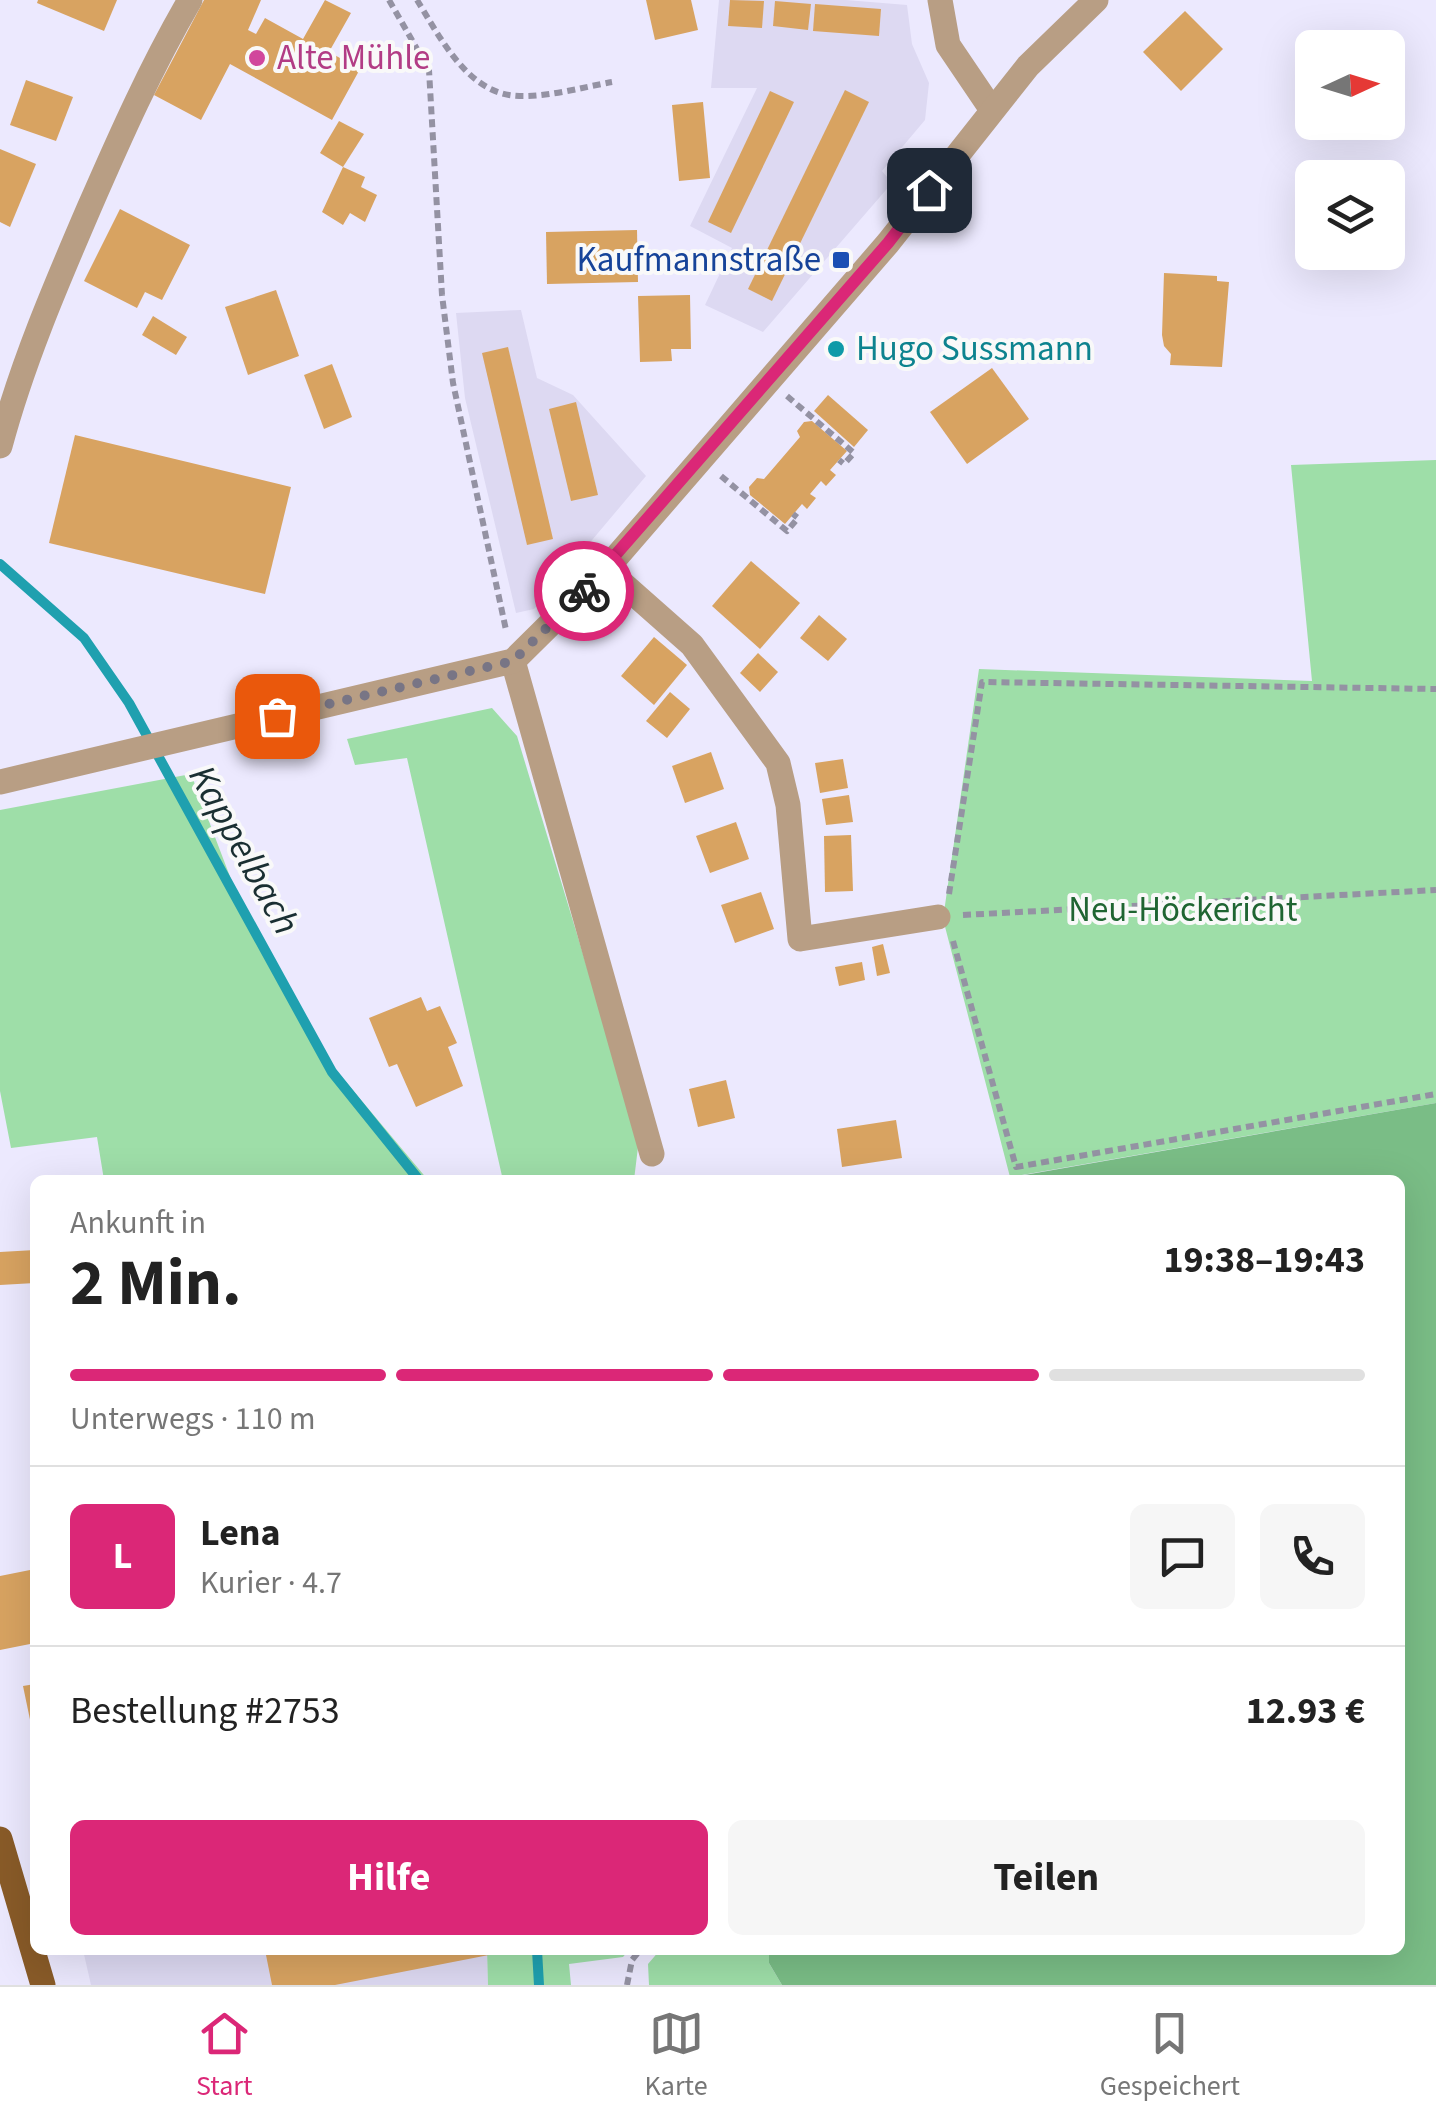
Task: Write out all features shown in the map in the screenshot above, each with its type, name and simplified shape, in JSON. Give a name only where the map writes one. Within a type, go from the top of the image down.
[{"type":"main road","points":[[0,1839],[30,1939]]},
{"type":"main road","points":[[35,1955],[44,1985]]},
{"type":"street","points":[[0,446],[18,379],[54,288],[159,54],[190,0]]},
{"type":"street","points":[[940,0],[948,45],[992,110]]},
{"type":"street","points":[[0,782],[513,661],[606,569],[888,243],[1028,66],[1096,0]]},
{"type":"street","points":[[606,569],[692,645],[778,763],[788,805],[800,938],[942,917]]},
{"type":"street","points":[[513,661],[652,1154]]},
{"type":"path","points":[[389,0],[429,70],[442,295],[453,382],[513,661]]},
{"type":"path","points":[[417,0],[461,65],[482,83],[508,96],[612,82]]},
{"type":"path","points":[[769,380],[854,453],[844,464],[839,460]]},
{"type":"path","points":[[701,459],[787,531],[798,518],[793,514]]},
{"type":"path","points":[[1436,688],[982,682],[942,917],[1016,1167],[1436,1094]]},
{"type":"path","points":[[942,917],[1436,890]]},
{"type":"path","points":[[627,1985],[636,1955]]},
{"type":"shaded area","points":[[719,0],[846,0],[907,5],[912,44],[929,83],[925,120],[882,171],[892,183],[763,332],[705,305],[732,248],[690,226],[757,88],[711,88]]},
{"type":"shaded area","points":[[521,310],[537,378],[573,395],[646,476],[534,609],[516,613],[465,398],[456,313]]},
{"type":"shaded area","points":[[84,1955],[487,1955],[488,1985],[91,1985]]},
{"type":"green space","name":"Neu-Höckericht","points":[[1436,460],[1436,1103],[1009,1175],[943,919],[979,669],[1312,681],[1291,465]]},
{"type":"green space","points":[[492,708],[517,736],[639,1139],[635,1175],[502,1175],[407,758],[355,765],[347,739]]},
{"type":"green space","points":[[191,774],[237,895],[336,1070],[424,1175],[103,1175],[97,1137],[11,1148],[0,1091],[0,810]]},
{"type":"green space","points":[[1436,1103],[1436,1985],[782,1985],[769,1963],[769,1955],[1405,1955],[1405,1175],[1025,1175]]},
{"type":"green space","points":[[487,1955],[625,1955],[569,1964],[571,1985],[488,1985]]},
{"type":"green space","points":[[656,1955],[769,1955],[769,1963],[782,1985],[649,1985],[648,1964]]},
{"type":"building","points":[[117,0],[104,31],[37,3]]},
{"type":"building","name":"Alte Mühle","points":[[204,0],[261,0],[248,30],[256,34],[265,18],[303,39],[325,0],[351,13],[329,52],[360,69],[332,120],[230,64],[201,120],[154,95]]},
{"type":"building","points":[[646,0],[691,0],[698,30],[655,40]]},
{"type":"building","points":[[730,0],[764,1],[762,28],[728,26]]},
{"type":"building","points":[[775,1],[811,4],[808,30],[773,26]]},
{"type":"building","points":[[815,4],[881,9],[879,36],[813,31]]},
{"type":"building","points":[[1185,11],[1223,49],[1181,91],[1143,52]]},
{"type":"building","points":[[26,80],[73,97],[56,141],[10,125]]},
{"type":"building","points":[[845,90],[869,102],[772,301],[748,289]]},
{"type":"building","points":[[770,91],[794,102],[731,233],[708,222]]},
{"type":"building","points":[[703,102],[710,178],[679,181],[672,105]]},
{"type":"building","points":[[339,121],[364,134],[343,167],[320,153]]},
{"type":"building","points":[[0,149],[36,164],[10,227],[0,222]]},
{"type":"building","points":[[343,167],[365,177],[361,187],[377,195],[365,222],[350,213],[343,225],[322,212]]},
{"type":"building","points":[[120,209],[190,245],[162,300],[145,292],[137,308],[84,281]]},
{"type":"building","points":[[637,230],[638,282],[547,284],[546,232]]},
{"type":"building","points":[[1164,273],[1217,276],[1217,281],[1229,282],[1222,367],[1170,365],[1171,354],[1162,335]]},
{"type":"building","points":[[276,290],[299,356],[248,375],[225,307]]},
{"type":"building","points":[[690,295],[691,349],[671,349],[672,361],[640,362],[638,296]]},
{"type":"building","points":[[153,316],[187,337],[176,355],[142,335]]},
{"type":"building","points":[[508,347],[553,539],[527,545],[482,353]]},
{"type":"building","points":[[332,364],[352,417],[324,429],[304,375]]},
{"type":"building","points":[[992,368],[1029,419],[967,464],[930,412]]},
{"type":"building","points":[[828,395],[868,430],[854,447],[814,411]]},
{"type":"building","points":[[576,402],[598,495],[571,501],[549,409]]},
{"type":"building","points":[[812,421],[847,451],[830,470],[836,475],[826,486],[821,481],[810,494],[816,498],[807,509],[802,504],[785,524],[750,495],[749,487],[757,478],[764,479],[800,437],[797,431],[804,422]]},
{"type":"building","points":[[75,435],[291,487],[265,594],[49,543]]},
{"type":"building","points":[[751,561],[800,603],[760,649],[712,606]]},
{"type":"building","points":[[819,615],[847,639],[828,661],[800,638]]},
{"type":"building","points":[[654,637],[687,665],[654,705],[621,676]]},
{"type":"building","points":[[758,653],[778,672],[760,692],[740,673]]},
{"type":"building","points":[[670,692],[690,709],[667,738],[646,721]]},
{"type":"building","points":[[711,752],[724,789],[685,803],[672,766]]},
{"type":"building","points":[[843,759],[848,788],[820,793],[815,763]]},
{"type":"building","points":[[849,795],[853,822],[826,825],[822,799]]},
{"type":"building","points":[[736,822],[749,859],[710,873],[696,836]]},
{"type":"building","points":[[851,835],[853,891],[825,892],[824,836]]},
{"type":"building","points":[[761,892],[774,929],[735,943],[721,905]]},
{"type":"building","points":[[883,944],[890,973],[877,976],[872,947]]},
{"type":"building","points":[[862,962],[865,980],[839,986],[835,967]]},
{"type":"building","points":[[421,997],[427,1011],[440,1006],[457,1043],[448,1047],[463,1086],[416,1107],[397,1064],[389,1067],[369,1018]]},
{"type":"building","points":[[726,1080],[735,1118],[698,1127],[689,1089]]},
{"type":"building","points":[[896,1120],[902,1158],[842,1167],[837,1129]]},
{"type":"building","points":[[30,1250],[30,1283],[0,1285],[0,1252]]},
{"type":"building","points":[[30,1570],[30,1644],[0,1650],[0,1576]]},
{"type":"building","points":[[30,1685],[30,1720],[23,1686]]},
{"type":"building","points":[[266,1955],[489,1955],[335,1985],[272,1985]]},
{"type":"waterway","name":"Kappelbach","points":[[0,564],[84,638],[129,703],[332,1072],[415,1175]]},
{"type":"waterway","name":"Kappelbach","points":[[537,1955],[539,1985]]},
{"type":"way so far","points":[[277,716],[513,661],[584,591]]},
{"type":"place","name":"Alte Mühle","points":[[257,58]]},
{"type":"place","name":"Kaufmannstraße","points":[[841,260]]},
{"type":"place","name":"Hugo Sussmann","points":[[836,349]]},
{"type":"route","points":[[584,591],[888,243],[929,190]]}]
